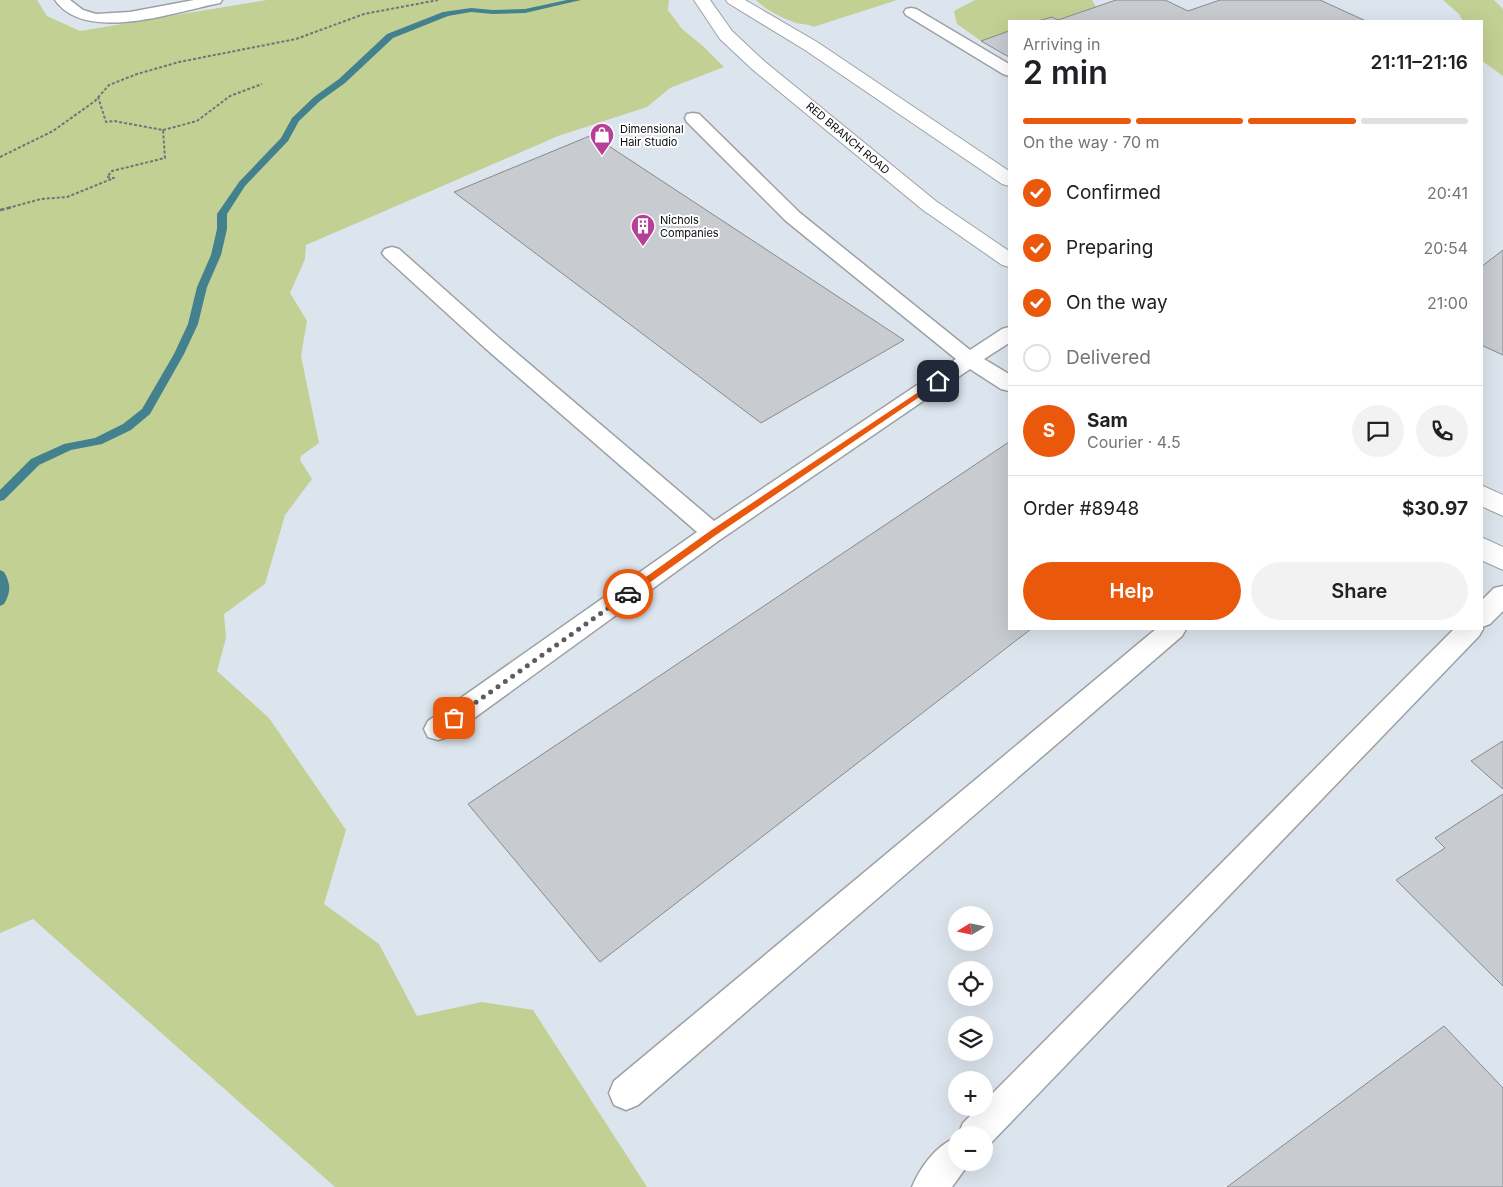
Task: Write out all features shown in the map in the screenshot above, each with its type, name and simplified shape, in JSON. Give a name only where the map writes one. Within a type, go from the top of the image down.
[{"type":"street","name":"RED BRANCH ROAD","points":[[702,0],[726,34],[758,65],[930,206],[1008,260]]},
{"type":"street","points":[[734,0],[811,46],[1008,179]]},
{"type":"street","points":[[1483,495],[1503,507]]},
{"type":"street","points":[[1483,548],[1503,560]]},
{"type":"lane","points":[[62,0],[71,10],[82,16],[95,19],[128,16],[215,0]]},
{"type":"lane","points":[[910,12],[1008,71]]},
{"type":"lane","points":[[693,118],[793,217],[970,360],[1008,383]]},
{"type":"lane","points":[[392,253],[713,533]]},
{"type":"lane","points":[[438,729],[713,533],[1008,334]]},
{"type":"lane","points":[[1483,615],[1503,595]]},
{"type":"lane","points":[[626,1093],[1172,630]]},
{"type":"lane","points":[[984,1126],[1469,630]]},
{"type":"lane","points":[[930,1187],[948,1164]]},
{"type":"path","points":[[1,156],[53,131],[98,98],[109,85],[137,74],[178,62],[296,39],[364,14],[438,0]]},
{"type":"path","points":[[98,98],[106,122],[114,121],[163,130],[197,121],[230,96],[262,84]]},
{"type":"path","points":[[0,210],[41,199],[67,196],[114,178],[107,177],[112,171],[164,158],[163,130]]},
{"type":"shaded area","points":[[0,0],[1503,0],[1503,1187],[0,1187]]},
{"type":"green space","points":[[0,0],[37,0],[47,16],[80,31],[267,0],[669,0],[668,10],[682,29],[724,67],[670,88],[647,107],[558,136],[306,245],[305,259],[290,293],[307,321],[301,356],[319,443],[301,456],[300,460],[312,479],[285,515],[265,584],[224,614],[226,638],[217,671],[269,718],[346,830],[324,904],[379,944],[417,1016],[482,1002],[533,1010],[647,1187],[335,1187],[33,919],[0,933]]},
{"type":"green space","points":[[756,0],[897,0],[813,27],[796,23],[780,16],[765,8]]},
{"type":"green space","points":[[975,0],[1092,0],[1096,7],[1058,20],[1052,17],[1042,20],[1008,20],[1008,31],[981,41],[957,24],[954,11]]},
{"type":"green space","points":[[1443,0],[1494,0],[1503,9],[1503,76],[1483,61],[1483,20],[1462,20],[1459,14]]},
{"type":"building","points":[[1116,0],[1165,0],[1188,11],[1220,0],[1320,0],[1364,20],[1058,20]]},
{"type":"building","points":[[1052,17],[1058,20],[1042,20]]},
{"type":"building","points":[[1008,31],[1008,56],[981,41]]},
{"type":"building","name":"Nichols Companies","points":[[592,135],[904,340],[761,423],[454,192]]},
{"type":"building","points":[[1503,250],[1503,355],[1483,346],[1483,265]]},
{"type":"building","points":[[1008,443],[1008,630],[1030,630],[600,962],[468,804]]},
{"type":"building","points":[[1503,741],[1503,789],[1471,761]]},
{"type":"building","points":[[1503,794],[1503,986],[1396,880],[1445,848],[1435,838]]},
{"type":"building","points":[[1444,1026],[1503,1088],[1503,1187],[1227,1187]]},
{"type":"waterway","points":[[0,497],[35,462],[68,447],[98,441],[127,427],[146,411],[179,354],[193,324],[202,287],[216,255],[222,229],[222,214],[242,184],[285,139],[295,120],[317,99],[342,81],[390,36],[446,14],[471,10],[493,12],[525,11],[577,0]]},
{"type":"waterway","points":[[0,575],[4,583],[0,601]]},
{"type":"way so far","points":[[454,718],[628,594]]},
{"type":"place","name":"Dimensional Hair Studio","points":[[602,156]]},
{"type":"place","name":"Nichols Companies","points":[[643,247]]},
{"type":"route","points":[[628,594],[713,533],[938,381]]}]
